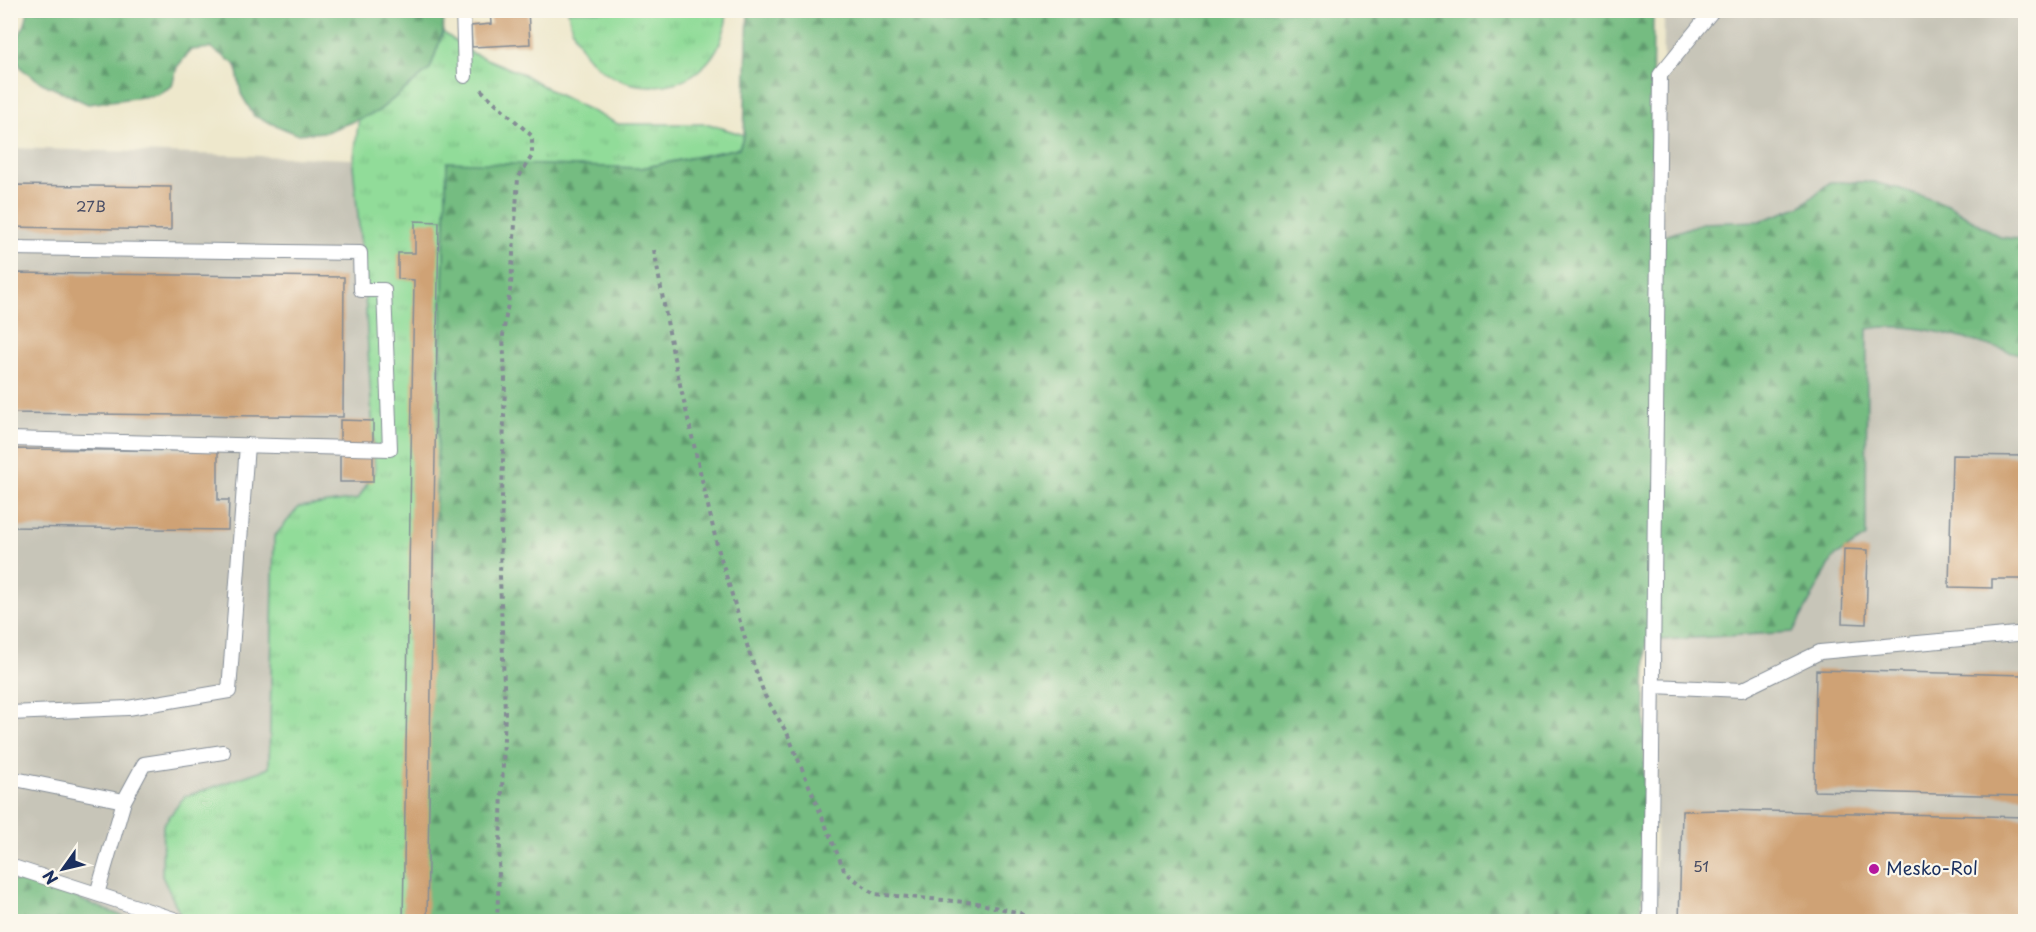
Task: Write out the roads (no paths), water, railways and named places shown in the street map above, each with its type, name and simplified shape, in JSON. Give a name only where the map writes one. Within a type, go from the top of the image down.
[{"type":"lane","points":[[463,10],[465,76]]},
{"type":"lane","points":[[1650,921],[1660,75],[1713,10]]},
{"type":"lane","points":[[10,248],[360,254],[361,290],[384,290],[390,449],[10,439]]},
{"type":"lane","points":[[10,713],[128,708],[229,691],[247,445]]},
{"type":"lane","points":[[1653,686],[1742,690],[1820,652],[2016,634]]},
{"type":"lane","points":[[97,894],[124,801],[144,764],[223,752]]},
{"type":"lane","points":[[10,778],[124,801]]},
{"type":"lane","points":[[10,866],[183,921]]},
{"type":"place","name":"Mesko-Rol","points":[[1874,869]]}]
